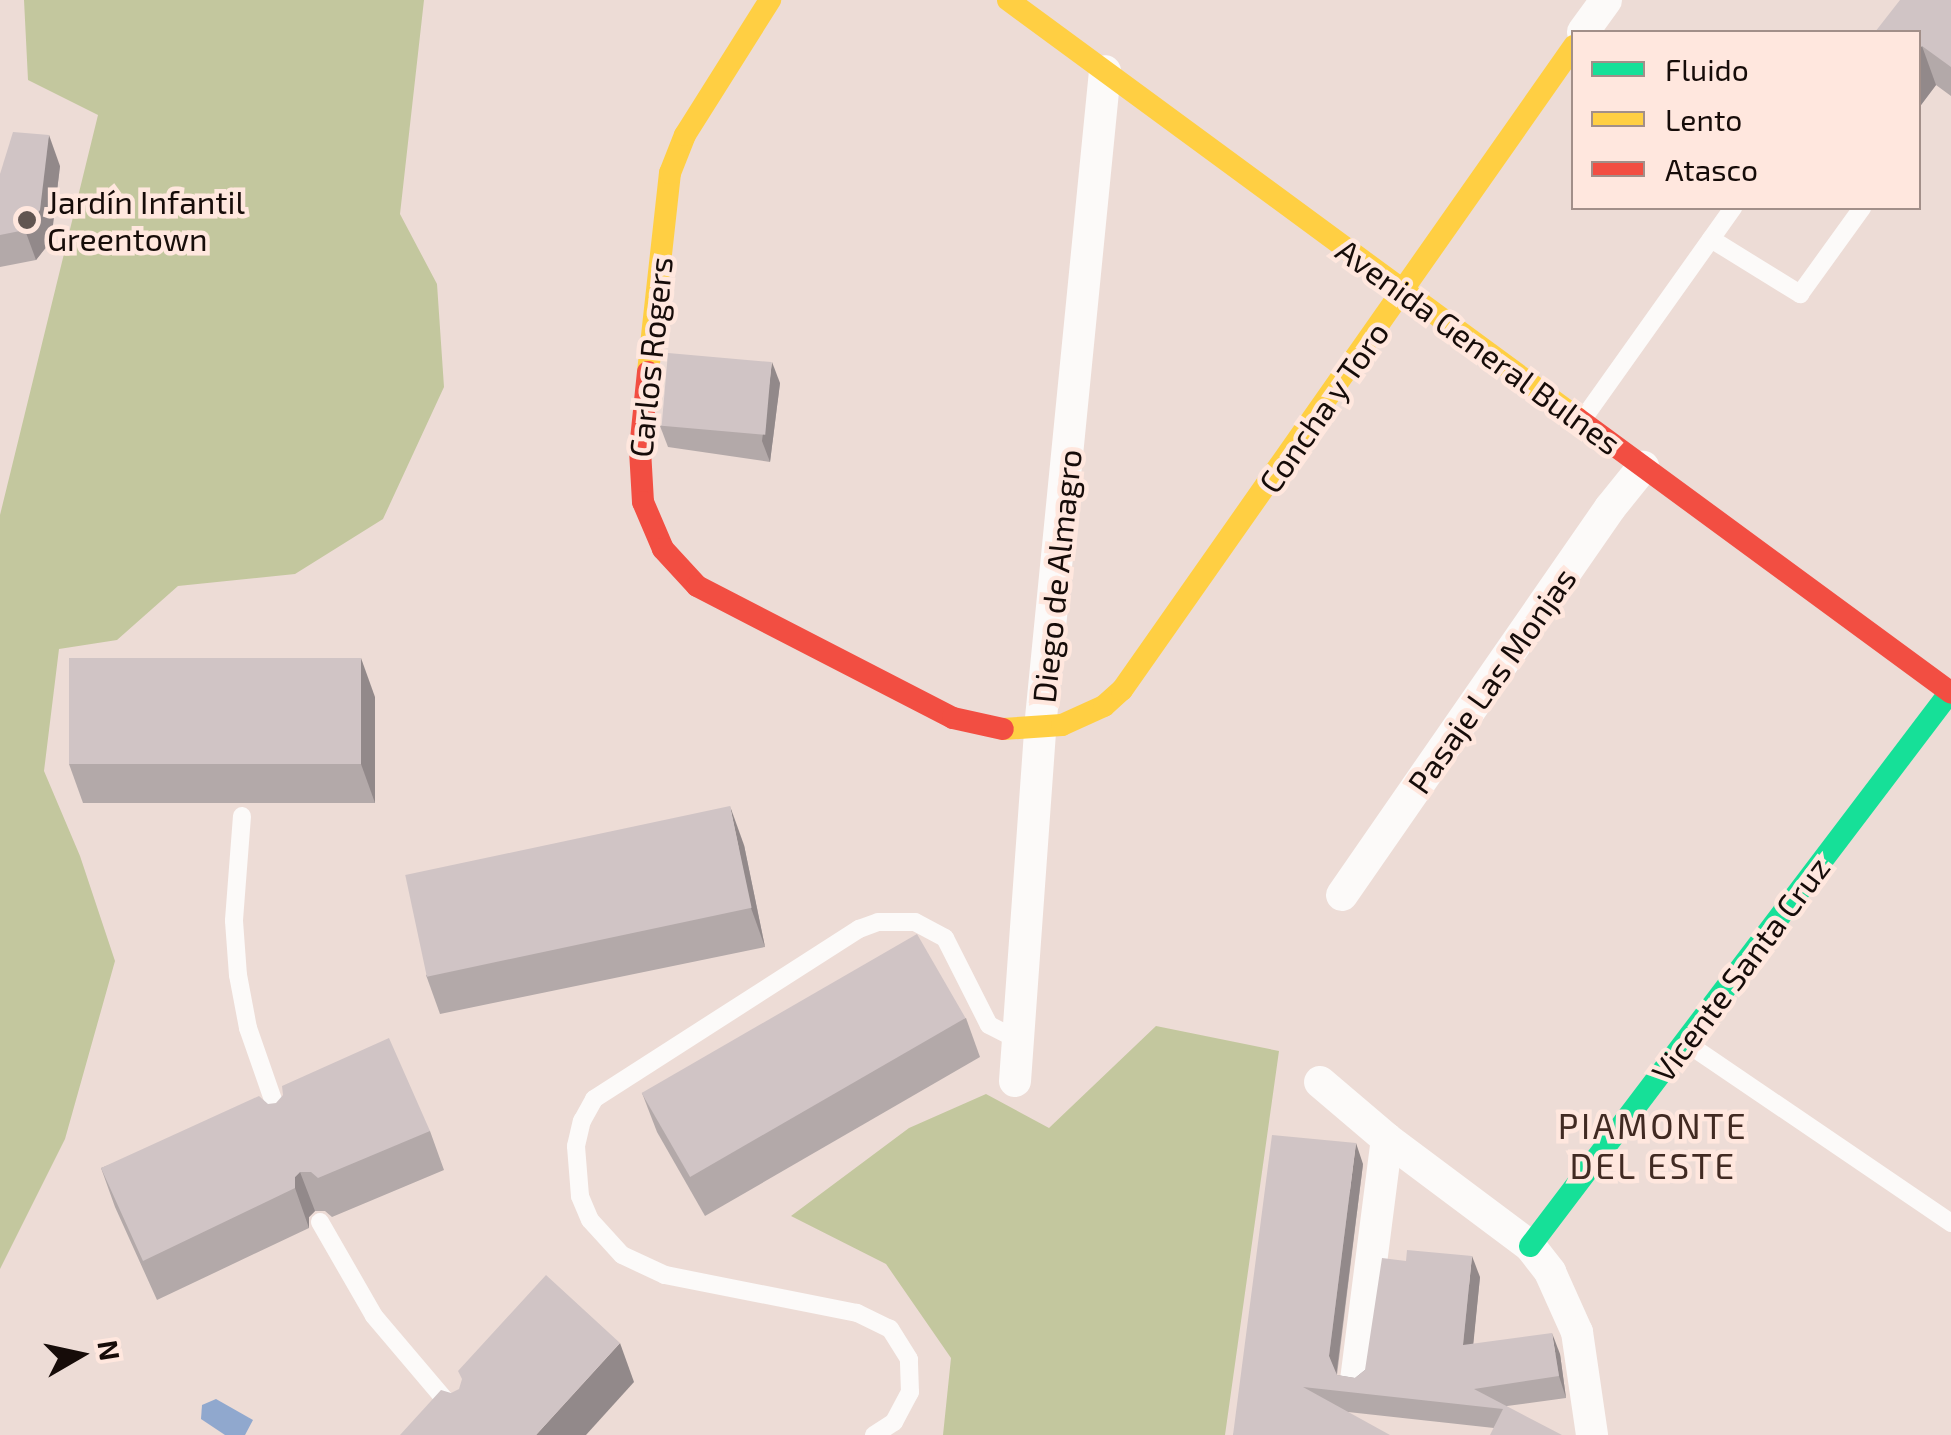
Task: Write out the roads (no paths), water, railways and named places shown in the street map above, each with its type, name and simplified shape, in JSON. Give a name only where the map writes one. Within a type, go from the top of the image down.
[{"type":"street","name":"Carlos Rogers","points":[[770,0],[685,135],[670,173],[640,450],[639,476],[651,527],[678,570],[697,586],[953,718],[992,730],[1040,728]]},
{"type":"street","name":"Avenida General Bulnes","points":[[1008,0],[1950,692]]},
{"type":"street","points":[[1584,30],[1606,0]]},
{"type":"street","name":"Concha y Toro","points":[[1040,728],[1082,718],[1122,690],[1571,50]]},
{"type":"street","name":"Diego de Almagro","points":[[1014,1081],[1040,728],[1105,71]]},
{"type":"street","name":"Pasaje Las Monjas","points":[[1342,895],[1610,508],[1644,467]]},
{"type":"street","name":"Vicente Santa Cruz","points":[[1530,1246],[1950,692]]},
{"type":"street","points":[[1320,1082],[1386,1139],[1530,1246],[1566,1301],[1577,1332],[1592,1435]]},
{"type":"street","points":[[1356,1380],[1386,1139]]},
{"type":"lane","points":[[1581,421],[1732,210]]},
{"type":"lane","points":[[1711,238],[1800,294],[1861,210]]},
{"type":"lane","points":[[242,816],[235,886],[238,975],[248,1028],[284,1130]]},
{"type":"lane","points":[[874,1435],[894,1422],[910,1392],[909,1359],[890,1329],[857,1313],[664,1274],[622,1255],[590,1220],[580,1196],[575,1172],[582,1121],[594,1098],[859,929],[878,922],[915,922],[946,938],[989,1025],[1018,1040]]},
{"type":"lane","points":[[1684,1042],[1951,1223]]},
{"type":"lane","points":[[320,1222],[374,1316],[464,1420]]},
{"type":"water","points":[[216,1399],[253,1420],[245,1435],[225,1435],[201,1419],[202,1405]]},
{"type":"place","name":"Jardín Infantil Greentown","points":[[27,220]]},
{"type":"district","name":"PIAMONTE DEL ESTE","points":[[1653,1145]]}]
